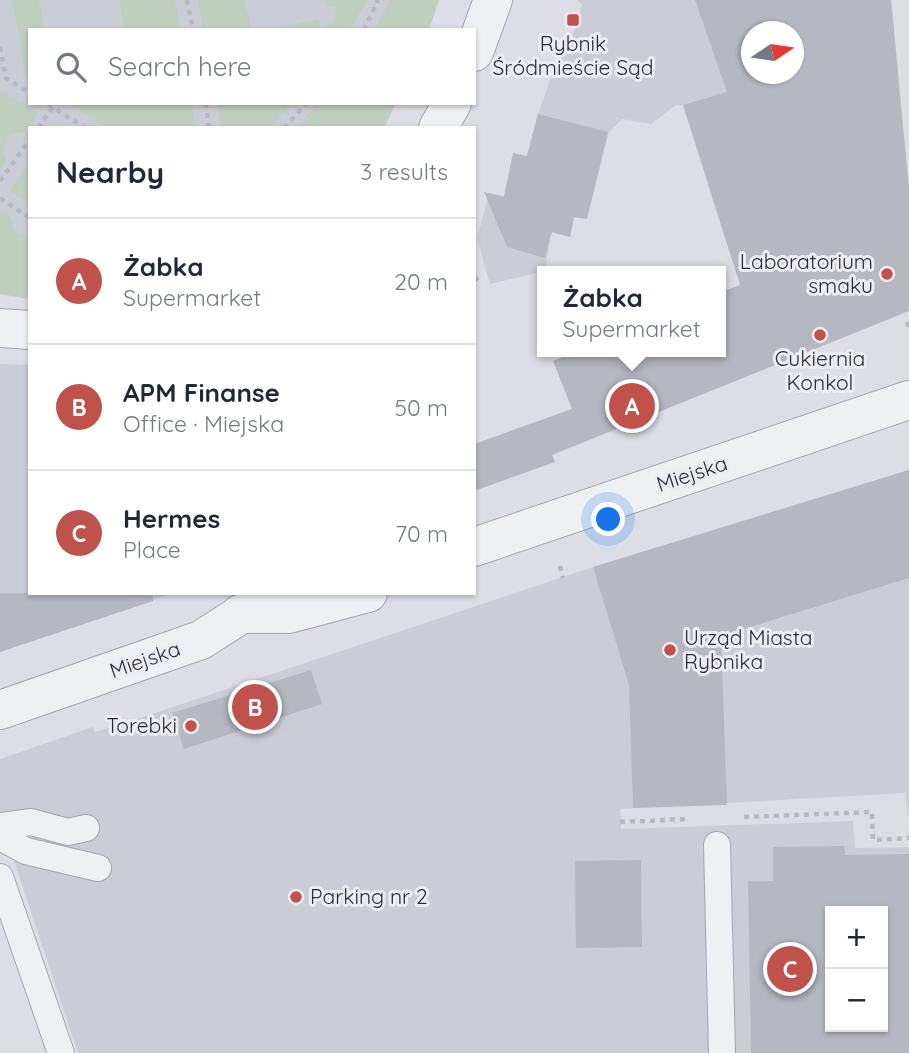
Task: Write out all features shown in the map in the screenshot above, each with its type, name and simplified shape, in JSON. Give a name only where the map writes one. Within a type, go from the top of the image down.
[{"type":"street","points":[[476,47],[493,0]]},
{"type":"street","points":[[439,126],[451,105]]},
{"type":"street","points":[[0,328],[28,330]]},
{"type":"street","name":"Miejska","points":[[476,546],[909,400]]},
{"type":"street","name":"Miejska","points":[[0,710],[189,645],[208,636],[241,604],[268,595]]},
{"type":"street","points":[[241,604],[289,614],[360,595]]},
{"type":"lane","points":[[0,826],[31,822],[68,832],[86,828]]},
{"type":"lane","points":[[0,837],[26,851],[98,868]]},
{"type":"lane","points":[[717,845],[722,1053]]},
{"type":"lane","points":[[0,877],[61,1053]]},
{"type":"path","points":[[187,0],[193,28]]},
{"type":"path","points":[[365,28],[378,0]]},
{"type":"path","points":[[0,47],[6,78],[28,92]]},
{"type":"path","points":[[50,105],[82,126]]},
{"type":"path","points":[[206,105],[209,126]]},
{"type":"path","points":[[286,126],[305,105]]},
{"type":"path","points":[[39,126],[52,107]]},
{"type":"path","points":[[0,181],[28,142]]},
{"type":"path","points":[[0,198],[28,217]]},
{"type":"path","points":[[559,565],[563,578]]},
{"type":"path","points":[[736,818],[873,812],[873,839],[909,838]]},
{"type":"path","points":[[620,822],[695,819]]},
{"type":"shaded area","points":[[0,0],[439,0],[428,28],[28,28],[28,105],[395,105],[385,126],[28,126],[28,299],[0,294]]},
{"type":"shaded area","points":[[577,0],[891,0],[909,189],[909,230],[683,105],[676,105],[651,124],[622,119],[609,132],[587,219],[574,217],[570,237],[551,232],[546,266],[537,266],[537,273],[490,284],[477,239],[489,193],[504,196],[513,153],[527,156],[538,114],[565,38],[572,39],[582,4]]},
{"type":"shaded area","points":[[0,364],[28,365],[28,595],[167,595],[0,651]]},
{"type":"shaded area","points":[[909,470],[909,821],[905,793],[620,809],[621,829],[853,821],[855,848],[909,847],[909,1053],[78,1053],[0,819],[0,759],[93,727],[95,732],[593,567]]},
{"type":"green space","points":[[12,0],[39,0],[44,28],[28,28],[28,78]]},
{"type":"green space","points":[[119,0],[175,0],[180,28],[124,28]]},
{"type":"green space","points":[[198,0],[245,0],[251,28],[203,28]]},
{"type":"green space","points":[[325,0],[368,0],[350,28],[320,28],[333,23],[336,16],[334,6],[326,6]]},
{"type":"green space","points":[[391,0],[439,0],[430,28],[374,28]]},
{"type":"green space","points":[[319,19],[320,28],[274,28]]},
{"type":"green space","points":[[0,90],[38,113],[25,132],[11,134],[2,148],[6,161],[0,169]]},
{"type":"green space","points":[[71,105],[192,105],[195,126],[103,126]]},
{"type":"green space","points":[[217,105],[291,105],[271,126],[221,126]]},
{"type":"green space","points":[[315,105],[395,105],[385,126],[299,126]]},
{"type":"green space","points":[[28,163],[28,203],[10,191]]},
{"type":"green space","points":[[0,210],[11,217],[14,230],[28,238],[28,299],[0,294]]},
{"type":"building","points":[[695,0],[891,0],[909,190],[909,311],[552,455],[555,462],[476,490],[476,443],[572,409],[553,361],[562,357],[726,357],[726,290],[740,285],[683,105],[727,92]]},
{"type":"building","points":[[538,114],[608,132],[587,219],[574,217],[570,237],[552,232],[545,258],[507,247],[484,192],[504,197],[513,153],[527,156]]},
{"type":"building","name":"Urząd Miasta Rybnika","points":[[909,470],[909,578],[721,636],[727,805],[633,808],[629,685],[593,567]]},
{"type":"building","points":[[0,593],[152,595],[153,601],[0,652]]},
{"type":"building","points":[[311,670],[322,704],[184,749],[172,713]]},
{"type":"building","points":[[844,846],[845,855],[909,854],[909,1053],[751,1053],[748,881],[773,881],[773,847]]},
{"type":"building","points":[[641,860],[642,947],[576,948],[575,861]]},
{"type":"place","name":"Rybnik Śródmieście Sąd","points":[[573,20]]},
{"type":"place","name":"Laboratorium smaku","points":[[887,274]]},
{"type":"place","name":"Cukiernia Konkol","points":[[820,335]]},
{"type":"place","name":"Żabka","points":[[632,406]]},
{"type":"place","name":"Urząd Miasta Rybnika","points":[[670,650]]},
{"type":"place","name":"APM Finanse","points":[[255,707]]},
{"type":"place","name":"Torebki","points":[[191,726]]},
{"type":"place","name":"Parking nr 2","points":[[296,897]]},
{"type":"place","name":"Hermes","points":[[790,969]]}]
